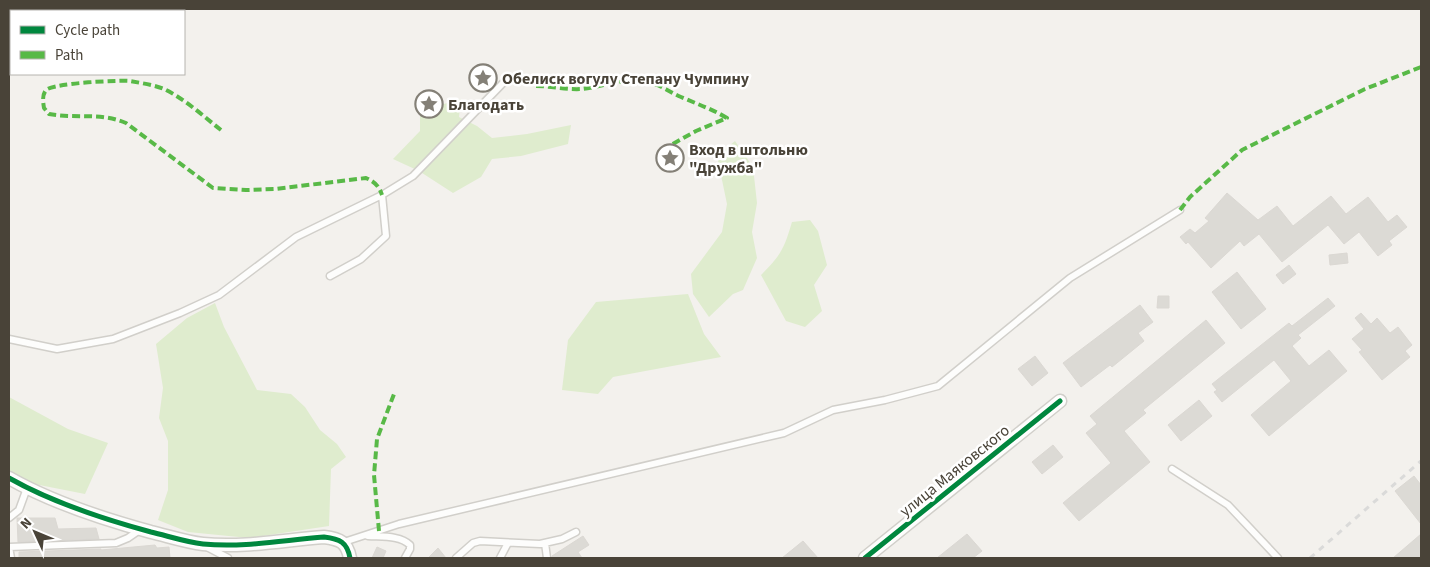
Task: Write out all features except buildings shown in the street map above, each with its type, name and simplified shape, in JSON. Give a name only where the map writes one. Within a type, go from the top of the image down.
[{"type":"street","name":"улица Маяковского","points":[[864,558],[1060,401]]},
{"type":"street","points":[[9,478],[27,488],[120,524],[201,544],[231,545],[324,537],[336,538],[344,542],[349,551],[350,558]]},
{"type":"lane","points":[[9,339],[58,349],[113,339],[163,320],[218,295],[296,237],[382,196],[413,176],[504,82]]},
{"type":"lane","points":[[330,276],[362,259],[386,236],[382,196]]},
{"type":"lane","points":[[344,542],[399,524],[784,433],[833,410],[885,400],[938,386],[1070,278],[1180,210]]},
{"type":"lane","points":[[1172,469],[1228,505],[1278,558]]},
{"type":"lane","points":[[9,518],[19,510],[27,488]]},
{"type":"lane","points":[[11,558],[9,547],[116,543],[128,538],[141,529]]},
{"type":"lane","points":[[456,558],[473,543],[486,540],[508,543],[545,544],[576,532]]},
{"type":"lane","points":[[362,536],[385,537],[407,542],[410,545],[410,549],[405,558]]},
{"type":"lane","points":[[500,558],[508,543]]},
{"type":"lane","points":[[201,544],[228,558]]},
{"type":"lane","points":[[545,544],[547,558]]},
{"type":"green space","points":[[461,99],[459,117],[477,126],[492,138],[527,134],[571,125],[568,144],[521,156],[492,159],[481,177],[453,193],[419,171],[393,159],[420,131],[420,111]]},
{"type":"green space","points":[[735,141],[753,167],[757,203],[752,232],[757,258],[743,290],[733,294],[709,317],[693,294],[691,274],[722,232],[727,204],[717,156]]},
{"type":"green space","points":[[810,220],[818,231],[827,265],[814,285],[822,311],[805,327],[786,321],[761,275],[781,251],[792,222]]},
{"type":"green space","points":[[688,294],[704,334],[721,357],[613,377],[598,394],[562,390],[568,340],[596,302]]},
{"type":"green space","points":[[215,303],[224,327],[257,390],[291,394],[305,407],[320,430],[337,444],[346,457],[331,469],[329,526],[249,538],[188,532],[158,520],[168,490],[168,441],[159,418],[163,388],[156,344],[187,318]]},
{"type":"green space","points":[[9,397],[68,429],[108,443],[85,494],[19,481],[9,474]]},
{"type":"railway","points":[[1310,558],[1421,461]]},
{"type":"marked path","points":[[1180,210],[1190,197],[1242,150],[1365,89],[1421,67]]},
{"type":"marked path","points":[[221,130],[172,93],[143,83],[124,81],[73,84],[51,88],[46,90],[43,96],[44,108],[49,114],[107,118],[126,123],[213,188],[275,189],[366,178],[380,189],[382,195]]},
{"type":"marked path","points":[[536,86],[582,89],[622,81],[646,82],[660,86],[727,118],[696,131],[660,151],[661,157],[667,159]]},
{"type":"marked path","points":[[379,531],[374,475],[377,439],[394,394]]},
{"type":"cycle path","points":[[865,558],[1060,401]]},
{"type":"cycle path","points":[[9,478],[43,495],[97,516],[184,540],[203,544],[234,545],[324,537],[342,542],[347,548],[350,558]]},
{"type":"place","name":"Обелиск вогулу Степану Чумпину","points":[[483,78]]},
{"type":"place","name":"Благодать","points":[[429,104]]},
{"type":"place","name":"Вход в штольню \"Дружба\"","points":[[670,158]]}]
